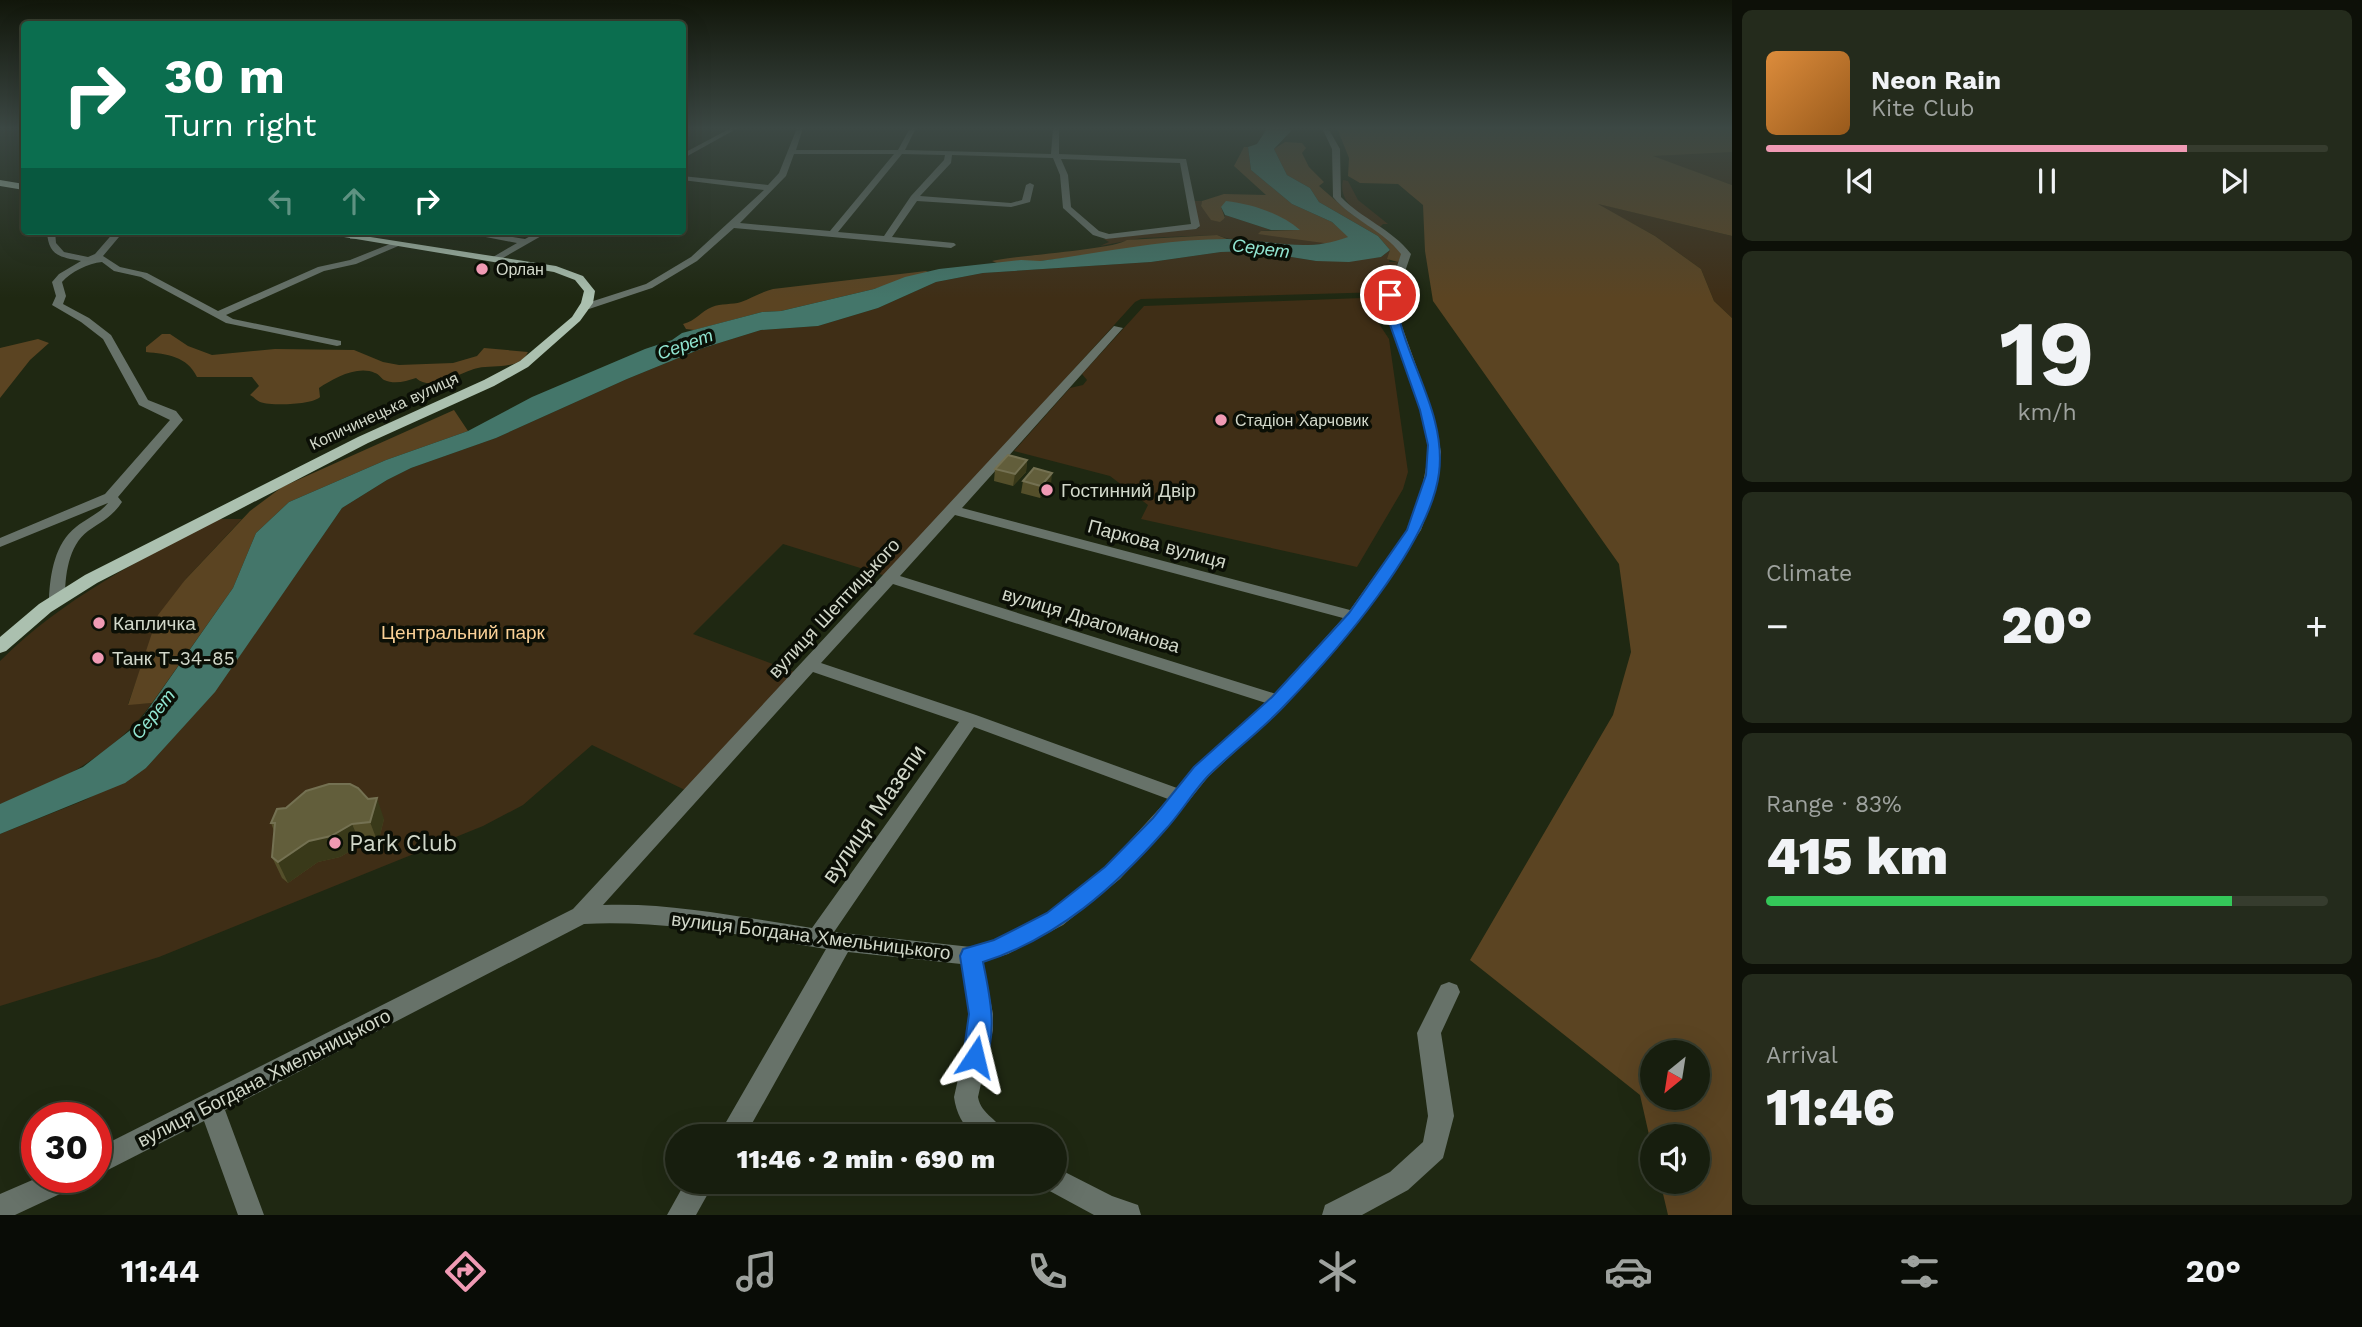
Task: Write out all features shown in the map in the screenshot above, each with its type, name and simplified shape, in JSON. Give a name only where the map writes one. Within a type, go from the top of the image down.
[{"type":"main road","points":[[340,235],[556,269],[579,278],[590,290],[585,307]]},
{"type":"main road","name":"Копичинецька вулиця","points":[[0,647],[57,599],[151,548],[363,440],[502,377],[552,342],[585,307]]},
{"type":"street","points":[[742,185],[771,188]]},
{"type":"street","points":[[585,307],[643,289],[687,265],[773,185]]},
{"type":"street","points":[[832,234],[873,185]]},
{"type":"street","points":[[887,238],[926,185]]},
{"type":"street","points":[[914,198],[1011,205],[1026,202],[1030,185]]},
{"type":"street","points":[[1067,185],[1069,213],[1098,234],[1109,237],[1195,227],[1187,185]]},
{"type":"street","name":"вулиця Богдана Хмельницького","points":[[112,1155],[211,1107],[581,915],[623,913],[710,922],[842,942],[971,956],[1000,947],[1055,919],[1087,895],[1113,873],[1201,772],[1279,701],[1354,617],[1414,530],[1429,488],[1435,452],[1426,410],[1389,304],[1406,254],[1400,246],[1352,212],[1337,197],[1337,185]]},
{"type":"street","points":[[732,225],[951,245]]},
{"type":"street","points":[[51,235],[52,244],[61,254],[88,260],[104,260],[117,269],[144,275],[230,321],[337,343]]},
{"type":"street","points":[[0,542],[110,496],[177,420],[172,414],[143,402],[107,337],[86,320],[57,305],[61,296],[57,282],[62,276],[98,256],[116,235]]},
{"type":"street","points":[[353,237],[357,235]]},
{"type":"street","points":[[483,235],[526,242]]},
{"type":"street","points":[[496,259],[539,235]]},
{"type":"street","points":[[219,314],[321,269],[353,262],[398,244]]},
{"type":"street","name":"вулиця Шептицького","points":[[581,915],[1118,328]]},
{"type":"street","points":[[57,599],[58,578],[73,538],[78,531],[112,509],[116,502],[110,496]]},
{"type":"street","name":"Паркова вулиця","points":[[950,509],[1354,617]]},
{"type":"street","name":"вулиця Драгоманова","points":[[891,579],[1279,701]]},
{"type":"street","points":[[809,665],[970,719],[1182,797]]},
{"type":"street","name":"вулиця Мазепи","points":[[818,937],[970,719]]},
{"type":"street","points":[[738,1124],[842,942]]},
{"type":"street","points":[[971,956],[981,1014],[981,1030],[966,1105],[973,1119],[979,1124]]},
{"type":"street","points":[[1335,1215],[1399,1181],[1434,1149],[1441,1116],[1429,1033],[1449,992]]},
{"type":"street","points":[[211,1107],[251,1215]]},
{"type":"street","points":[[1067,1186],[1106,1207],[1128,1215]]},
{"type":"street","points":[[0,1208],[33,1193]]},
{"type":"street","points":[[680,1215],[694,1194]]},
{"type":"green space","points":[[1342,185],[1350,185],[1358,200],[1388,224],[1379,228],[1359,214],[1344,196]]},
{"type":"green space","points":[[1193,201],[1202,201],[1201,206],[1208,214],[1225,219],[1225,215],[1271,230],[1261,231],[1331,244],[1259,244],[1217,235],[1142,238],[1100,246],[1109,242],[1104,239],[1199,228]]},
{"type":"green space","points":[[1595,203],[1732,236],[1732,318],[1714,301],[1701,269],[1655,236]]},
{"type":"green space","name":"Центральний парк","points":[[1390,250],[1389,262],[1398,262],[1384,292],[1141,299],[1135,302],[886,576],[783,544],[693,634],[797,673],[685,790],[592,745],[523,805],[483,826],[159,957],[0,1006],[0,834],[85,800],[146,768],[215,691],[342,508],[387,480],[411,468],[496,438],[703,348],[761,330],[818,326],[878,308],[936,282],[983,273],[1151,262],[1221,252],[1254,251],[1316,261],[1381,257]]},
{"type":"green space","name":"Стадіон Харчовик","points":[[1362,298],[1389,339],[1408,472],[1403,489],[1357,567],[1141,519],[1148,505],[1110,476],[1014,451],[1070,388],[1083,385],[1087,380],[1082,374],[1144,306]]},
{"type":"green space","points":[[218,519],[242,519],[185,580],[142,665],[128,704],[152,703],[122,736],[84,765],[43,787],[0,804],[0,661],[49,618],[76,599],[132,565]]},
{"type":"shaded area","points":[[1255,185],[1269,185],[1292,204],[1332,222],[1349,237],[1331,244],[1258,234],[1261,231],[1298,230],[1221,207],[1225,218],[1220,222],[1211,220],[1201,206],[1202,201],[1224,194],[1266,195]]},
{"type":"shaded area","points":[[1304,185],[1321,185],[1350,213],[1397,246],[1402,255],[1398,262],[1387,259],[1390,250],[1378,236],[1319,202],[1310,188]]},
{"type":"shaded area","points":[[1399,185],[1732,185],[1732,236],[1598,204],[1655,236],[1701,269],[1714,301],[1732,318],[1732,1215],[1668,1215],[1663,1194],[1710,1194],[1710,1124],[1647,1124],[1643,1110],[1710,1110],[1710,1040],[1640,1040],[1640,1095],[1470,960],[1613,715],[1631,652],[1619,564],[1433,301],[1425,251],[1423,205]]},
{"type":"shaded area","points":[[1217,235],[1227,239],[1040,261],[992,261],[1103,247],[1127,240]]},
{"type":"shaded area","points":[[928,272],[874,289],[781,311],[762,312],[694,330],[686,329],[683,324],[712,307],[741,302],[773,289]]},
{"type":"shaded area","points":[[162,334],[170,334],[188,346],[212,355],[275,349],[354,350],[383,362],[399,365],[453,363],[477,356],[484,348],[528,352],[519,362],[513,364],[478,368],[447,380],[430,383],[416,378],[392,382],[368,371],[353,372],[319,388],[320,397],[316,400],[273,404],[260,402],[250,395],[259,386],[252,377],[197,377],[182,360],[146,352],[146,347]]},
{"type":"shaded area","points":[[38,339],[49,343],[30,360],[0,398],[0,348]]},
{"type":"shaded area","points":[[454,410],[468,431],[386,460],[289,502],[256,533],[233,588],[152,703],[128,705],[158,615],[185,580],[250,511],[282,487]]},
{"type":"water","name":"Серет","points":[[1269,185],[1304,185],[1310,188],[1319,202],[1378,236],[1390,250],[1381,257],[1349,262],[1316,261],[1254,251],[1221,252],[1151,262],[983,273],[936,282],[878,308],[818,326],[761,330],[703,348],[496,438],[411,468],[342,508],[215,692],[146,768],[125,783],[0,834],[0,804],[83,767],[137,725],[233,588],[256,533],[289,502],[386,460],[468,431],[532,397],[672,340],[682,333],[762,312],[781,311],[874,289],[905,277],[939,269],[1021,260],[1040,261],[1180,241],[1226,239],[1302,245],[1332,242],[1348,237],[1332,222],[1292,204]]},
{"type":"water","points":[[1226,201],[1265,210],[1300,230],[1271,230],[1225,215],[1221,207]]},
{"type":"building","points":[[1008,455],[1027,460],[1015,474],[995,469]]},
{"type":"building","points":[[1034,468],[1052,473],[1041,486],[1023,481]]},
{"type":"building","points":[[329,784],[350,784],[368,799],[377,798],[370,822],[352,824],[331,836],[309,841],[278,862],[272,857],[275,823],[271,823],[277,809],[286,808],[306,791]]},
{"type":"place","name":"Орлан","points":[[482,269]]},
{"type":"place","name":"Стадіон Харчовик","points":[[1221,420]]},
{"type":"place","name":"Гостинний Двір","points":[[1047,490]]},
{"type":"place","name":"Капличка","points":[[99,623]]},
{"type":"place","name":"Танк Т-34-85","points":[[98,658]]},
{"type":"place","name":"Park Club","points":[[335,843]]},
{"type":"route","points":[[975,1057],[981,1030],[981,1014],[971,956],[1000,947],[1055,919],[1113,873],[1160,823],[1201,772],[1279,701],[1354,617],[1414,530],[1433,475],[1434,445],[1426,410],[1392,316],[1390,295]]}]
